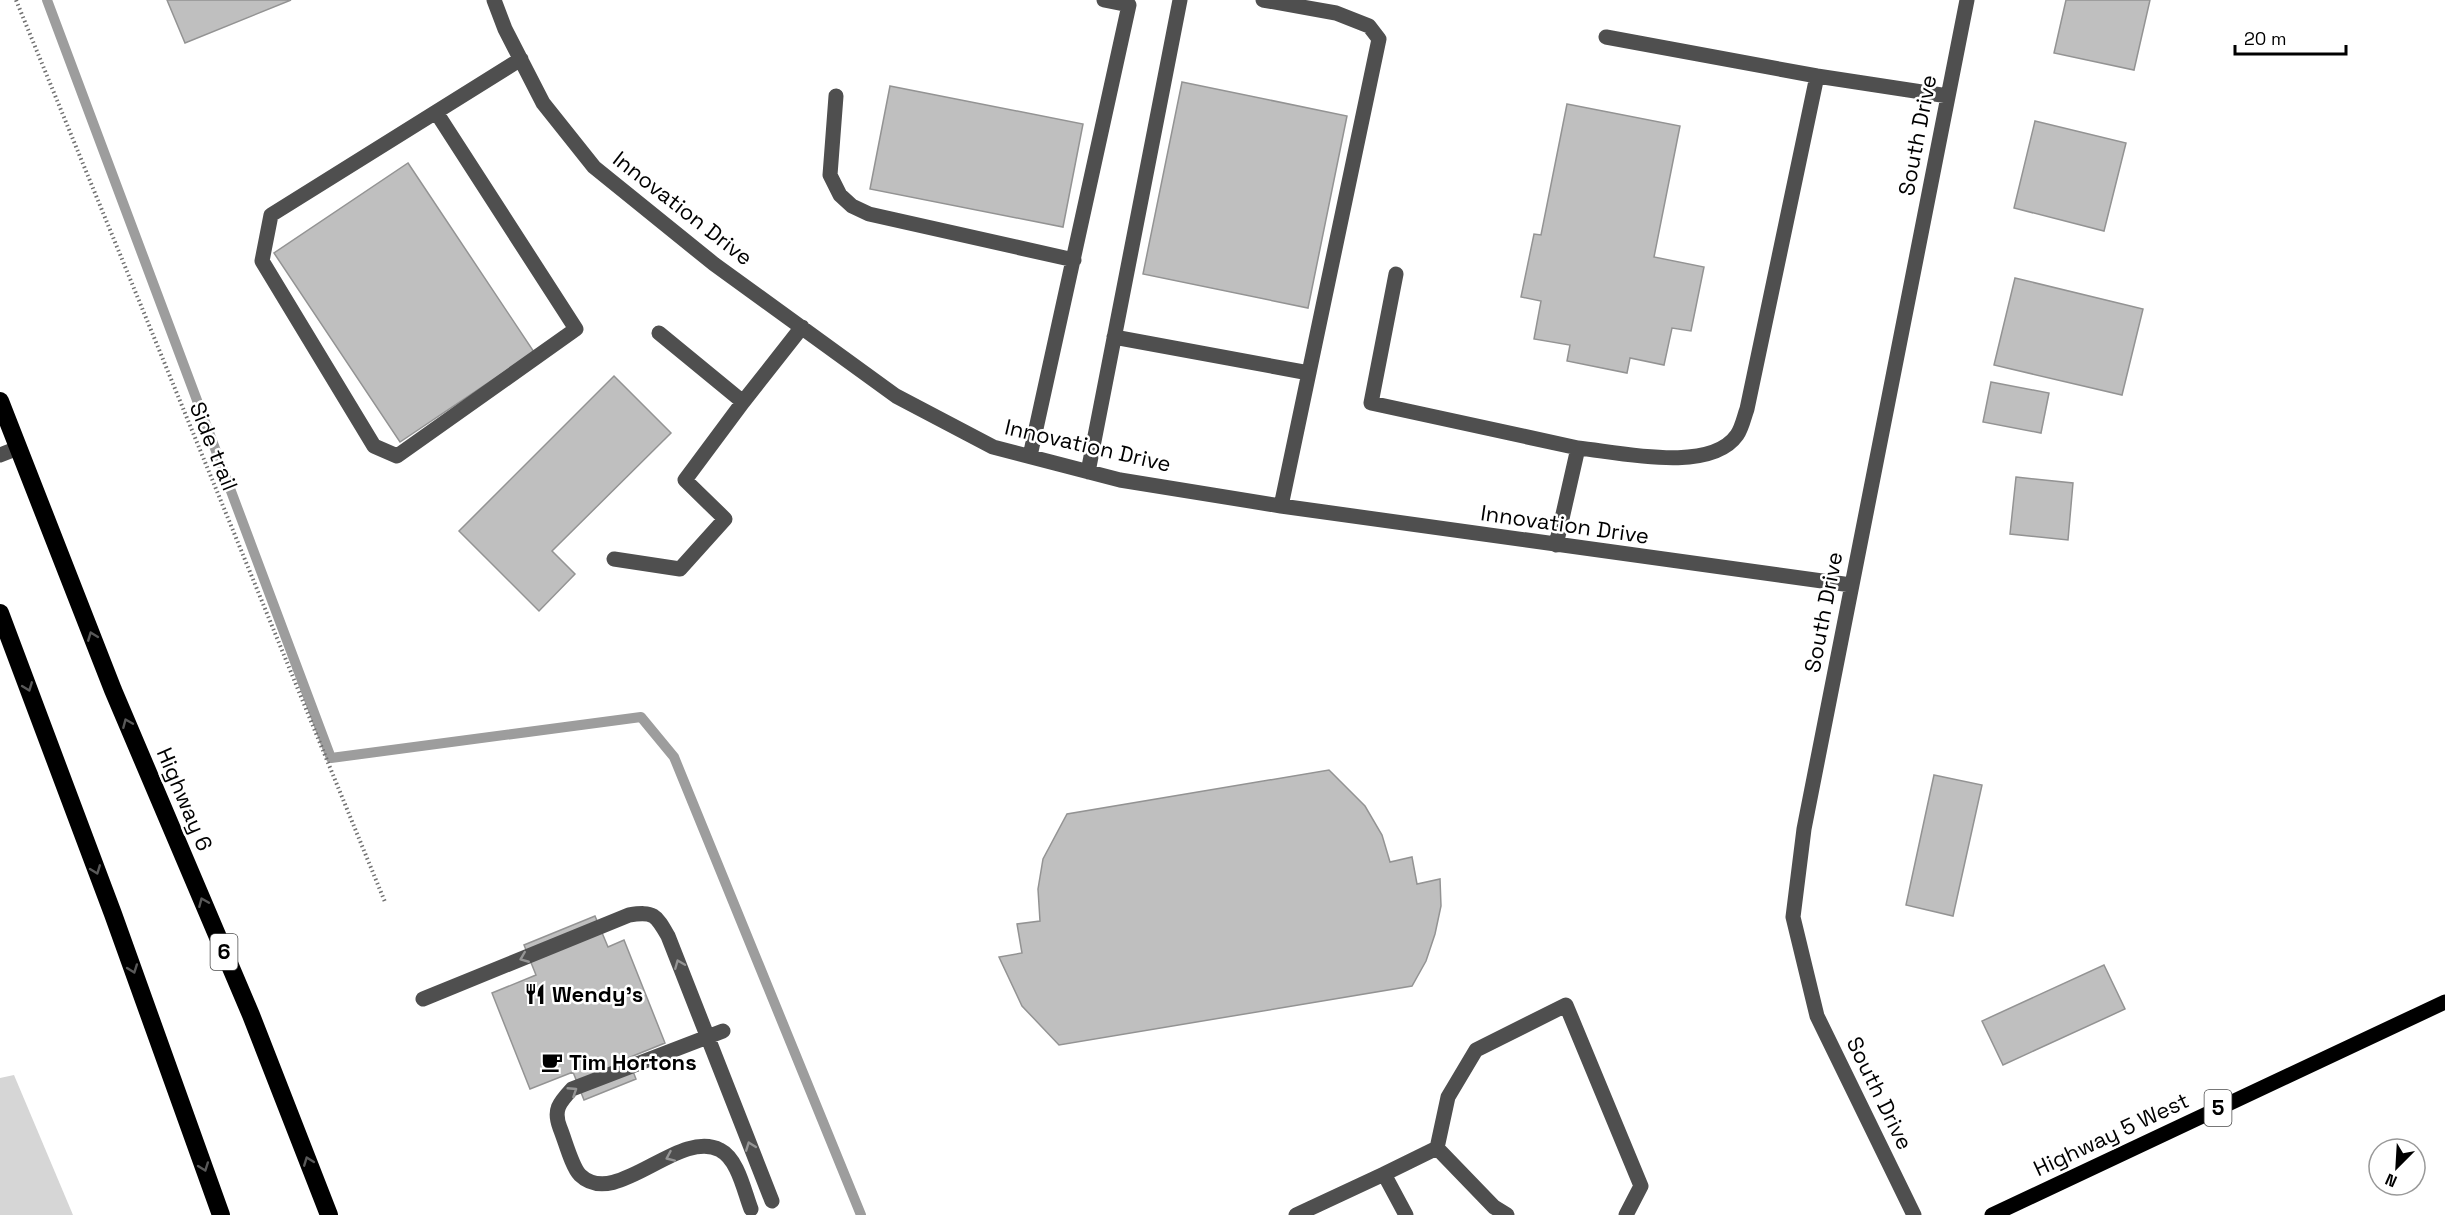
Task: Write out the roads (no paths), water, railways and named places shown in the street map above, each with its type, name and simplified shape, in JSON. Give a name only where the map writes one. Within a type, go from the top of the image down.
[{"type":"highway","name":"Highway 6","points":[[0,401],[113,690],[251,1015],[329,1215]]},
{"type":"highway","points":[[0,613],[113,914],[221,1215]]},
{"type":"main road","name":"Highway 5 West","points":[[1992,1215],[2445,1002]]},
{"type":"street","name":"Innovation Drive","points":[[494,0],[505,29],[543,103],[594,167],[714,264],[896,396],[993,447],[1120,480],[1281,506],[1851,585]]},
{"type":"street","points":[[1030,456],[1129,5],[1104,0]]},
{"type":"street","points":[[1088,472],[1180,0]]},
{"type":"street","points":[[1263,0],[1336,13],[1369,26],[1379,39],[1281,506]]},
{"type":"street","name":"South Drive","points":[[1914,1215],[1817,1016],[1793,917],[1804,829],[1967,0]]},
{"type":"street","points":[[1606,37],[1948,96]]},
{"type":"street","points":[[436,112],[576,329],[397,456],[374,446],[262,261],[271,215],[520,59]]},
{"type":"street","points":[[1396,274],[1371,403],[1578,448],[1691,458],[1717,451],[1737,435],[1747,409],[1817,75]]},
{"type":"street","points":[[836,96],[830,175],[840,195],[852,206],[869,214],[1074,260]]},
{"type":"street","points":[[614,559],[680,569],[725,519],[685,480],[802,327]]},
{"type":"street","points":[[658,333],[743,402]]},
{"type":"street","points":[[1114,337],[1309,373]]},
{"type":"street","points":[[0,455],[18,448]]},
{"type":"street","points":[[1556,545],[1578,448]]},
{"type":"street","points":[[423,999],[630,915],[646,912],[657,918],[668,936],[772,1201]]},
{"type":"street","points":[[1437,1148],[1448,1097],[1476,1050],[1566,1005],[1641,1186],[1626,1215]]},
{"type":"street","points":[[723,1031],[572,1089],[558,1104],[556,1117],[578,1173],[591,1183],[609,1184],[688,1149],[705,1145],[720,1150],[730,1158],[751,1209]]},
{"type":"street","points":[[1296,1215],[1437,1148]]},
{"type":"street","points":[[1437,1148],[1494,1207],[1507,1215]]},
{"type":"street","points":[[1384,1174],[1406,1215]]},
{"type":"waterway","points":[[47,0],[331,758],[641,717],[674,757],[861,1215]]},
{"type":"place","name":"Wendy's","points":[[535,994]]},
{"type":"place","name":"Tim Hortons","points":[[552,1062]]}]
